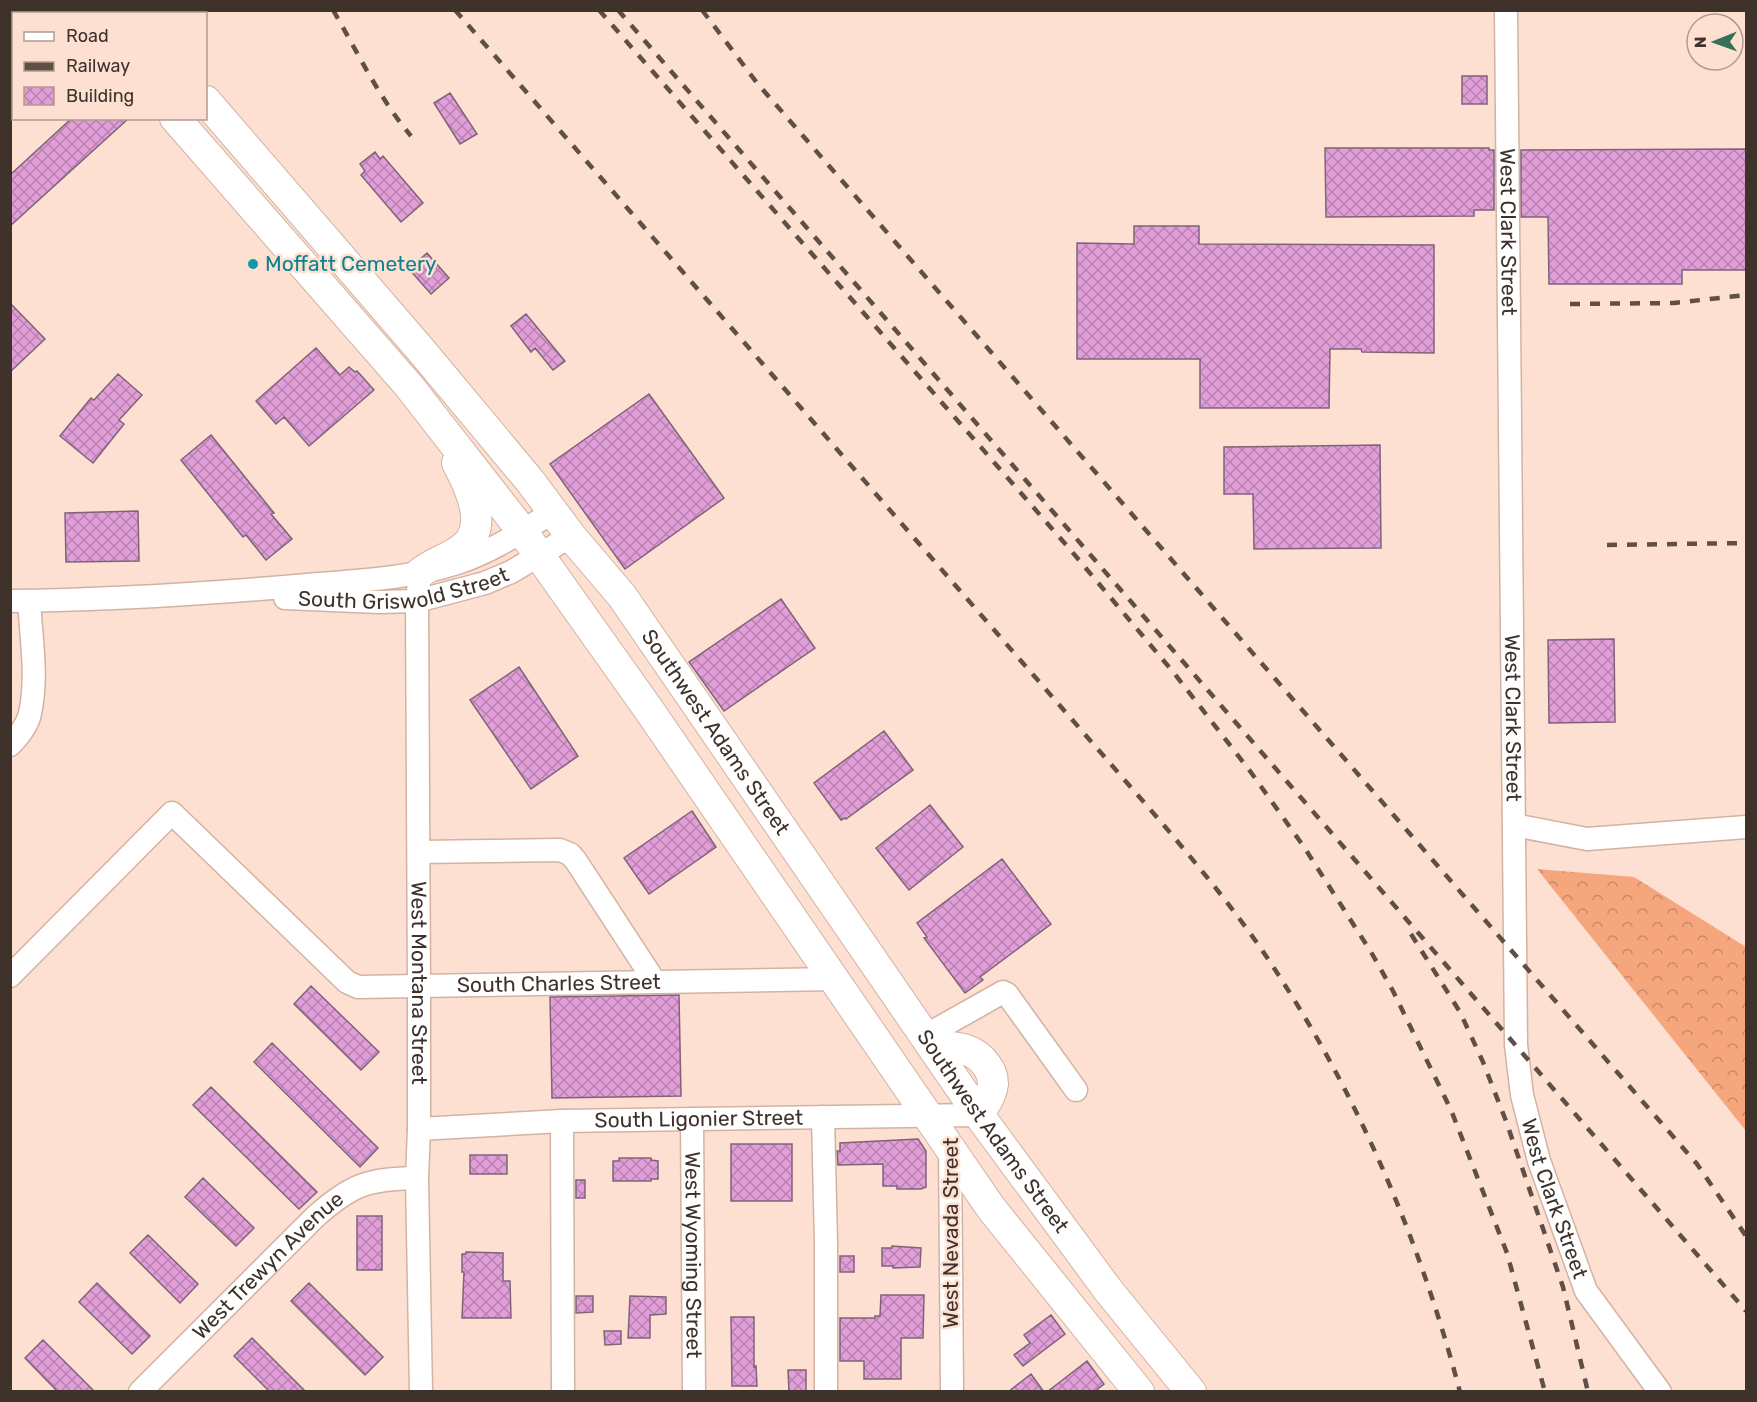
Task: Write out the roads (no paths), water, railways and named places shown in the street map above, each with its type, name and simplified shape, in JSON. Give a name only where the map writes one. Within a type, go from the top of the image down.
[{"type":"main road","name":"Southwest Adams Street","points":[[207,101],[428,358],[622,596],[952,1075],[953,1115],[950,1146],[991,1208],[1139,1392]]},
{"type":"main road","name":"Southwest Adams Street","points":[[178,120],[409,387],[531,542],[834,979],[1108,1290],[1191,1392]]},
{"type":"main road","points":[[409,387],[460,468],[476,515],[474,531],[465,546],[418,587]]},
{"type":"main road","points":[[928,1040],[964,1048],[982,1057],[991,1072],[993,1082],[991,1092],[953,1115]]},
{"type":"street","name":"West Clark Street","points":[[1506,10],[1516,1045],[1522,1095],[1536,1150],[1586,1291],[1660,1392]]},
{"type":"street","name":"South Griswold Street","points":[[531,542],[553,512]]},
{"type":"street","name":"South Griswold Street","points":[[20,601],[188,595],[353,581],[418,587],[440,568],[531,542],[571,536]]},
{"type":"street","name":"West Montana Street","points":[[418,587],[419,1129],[417,1178],[421,1392]]},
{"type":"street","points":[[10,745],[30,716],[33,685],[20,601]]},
{"type":"street","name":"South Charles Street","points":[[10,976],[172,813],[347,982],[358,987],[834,979]]},
{"type":"street","points":[[1514,825],[1587,839],[1746,827]]},
{"type":"street","points":[[419,852],[560,850],[570,854],[655,982]]},
{"type":"street","points":[[928,1040],[1003,992],[1007,994],[1076,1090]]},
{"type":"street","name":"South Ligonier Street","points":[[419,1129],[562,1121],[953,1115]]},
{"type":"street","points":[[823,1117],[826,1392]]},
{"type":"street","name":"West Wyoming Street","points":[[692,1119],[694,1392]]},
{"type":"street","points":[[562,1121],[563,1392]]},
{"type":"street","name":"West Nevada Street","points":[[950,1146],[952,1392]]},
{"type":"street","name":"West Trewyn Avenue","points":[[140,1392],[315,1216],[336,1198],[368,1182],[417,1178]]},
{"type":"street","points":[[950,1221],[962,1207],[991,1208]]},
{"type":"railway","points":[[333,10],[379,91],[411,136]]},
{"type":"railway","points":[[455,10],[1162,823],[1254,938],[1338,1076],[1387,1178],[1427,1284],[1460,1392]]},
{"type":"railway","points":[[599,10],[1068,547],[1174,673],[1250,771],[1304,847],[1393,991],[1451,1110],[1507,1253],[1545,1392]]},
{"type":"railway","points":[[618,10],[1746,1311]]},
{"type":"railway","points":[[702,10],[757,83],[1697,1164],[1746,1236]]},
{"type":"railway","points":[[1570,304],[1674,303],[1746,295]]},
{"type":"railway","points":[[1607,545],[1746,543]]},
{"type":"railway","points":[[1411,934],[1460,1012],[1506,1121],[1563,1287],[1588,1392]]},
{"type":"place","name":"Moffatt Cemetery","points":[[253,264]]}]
